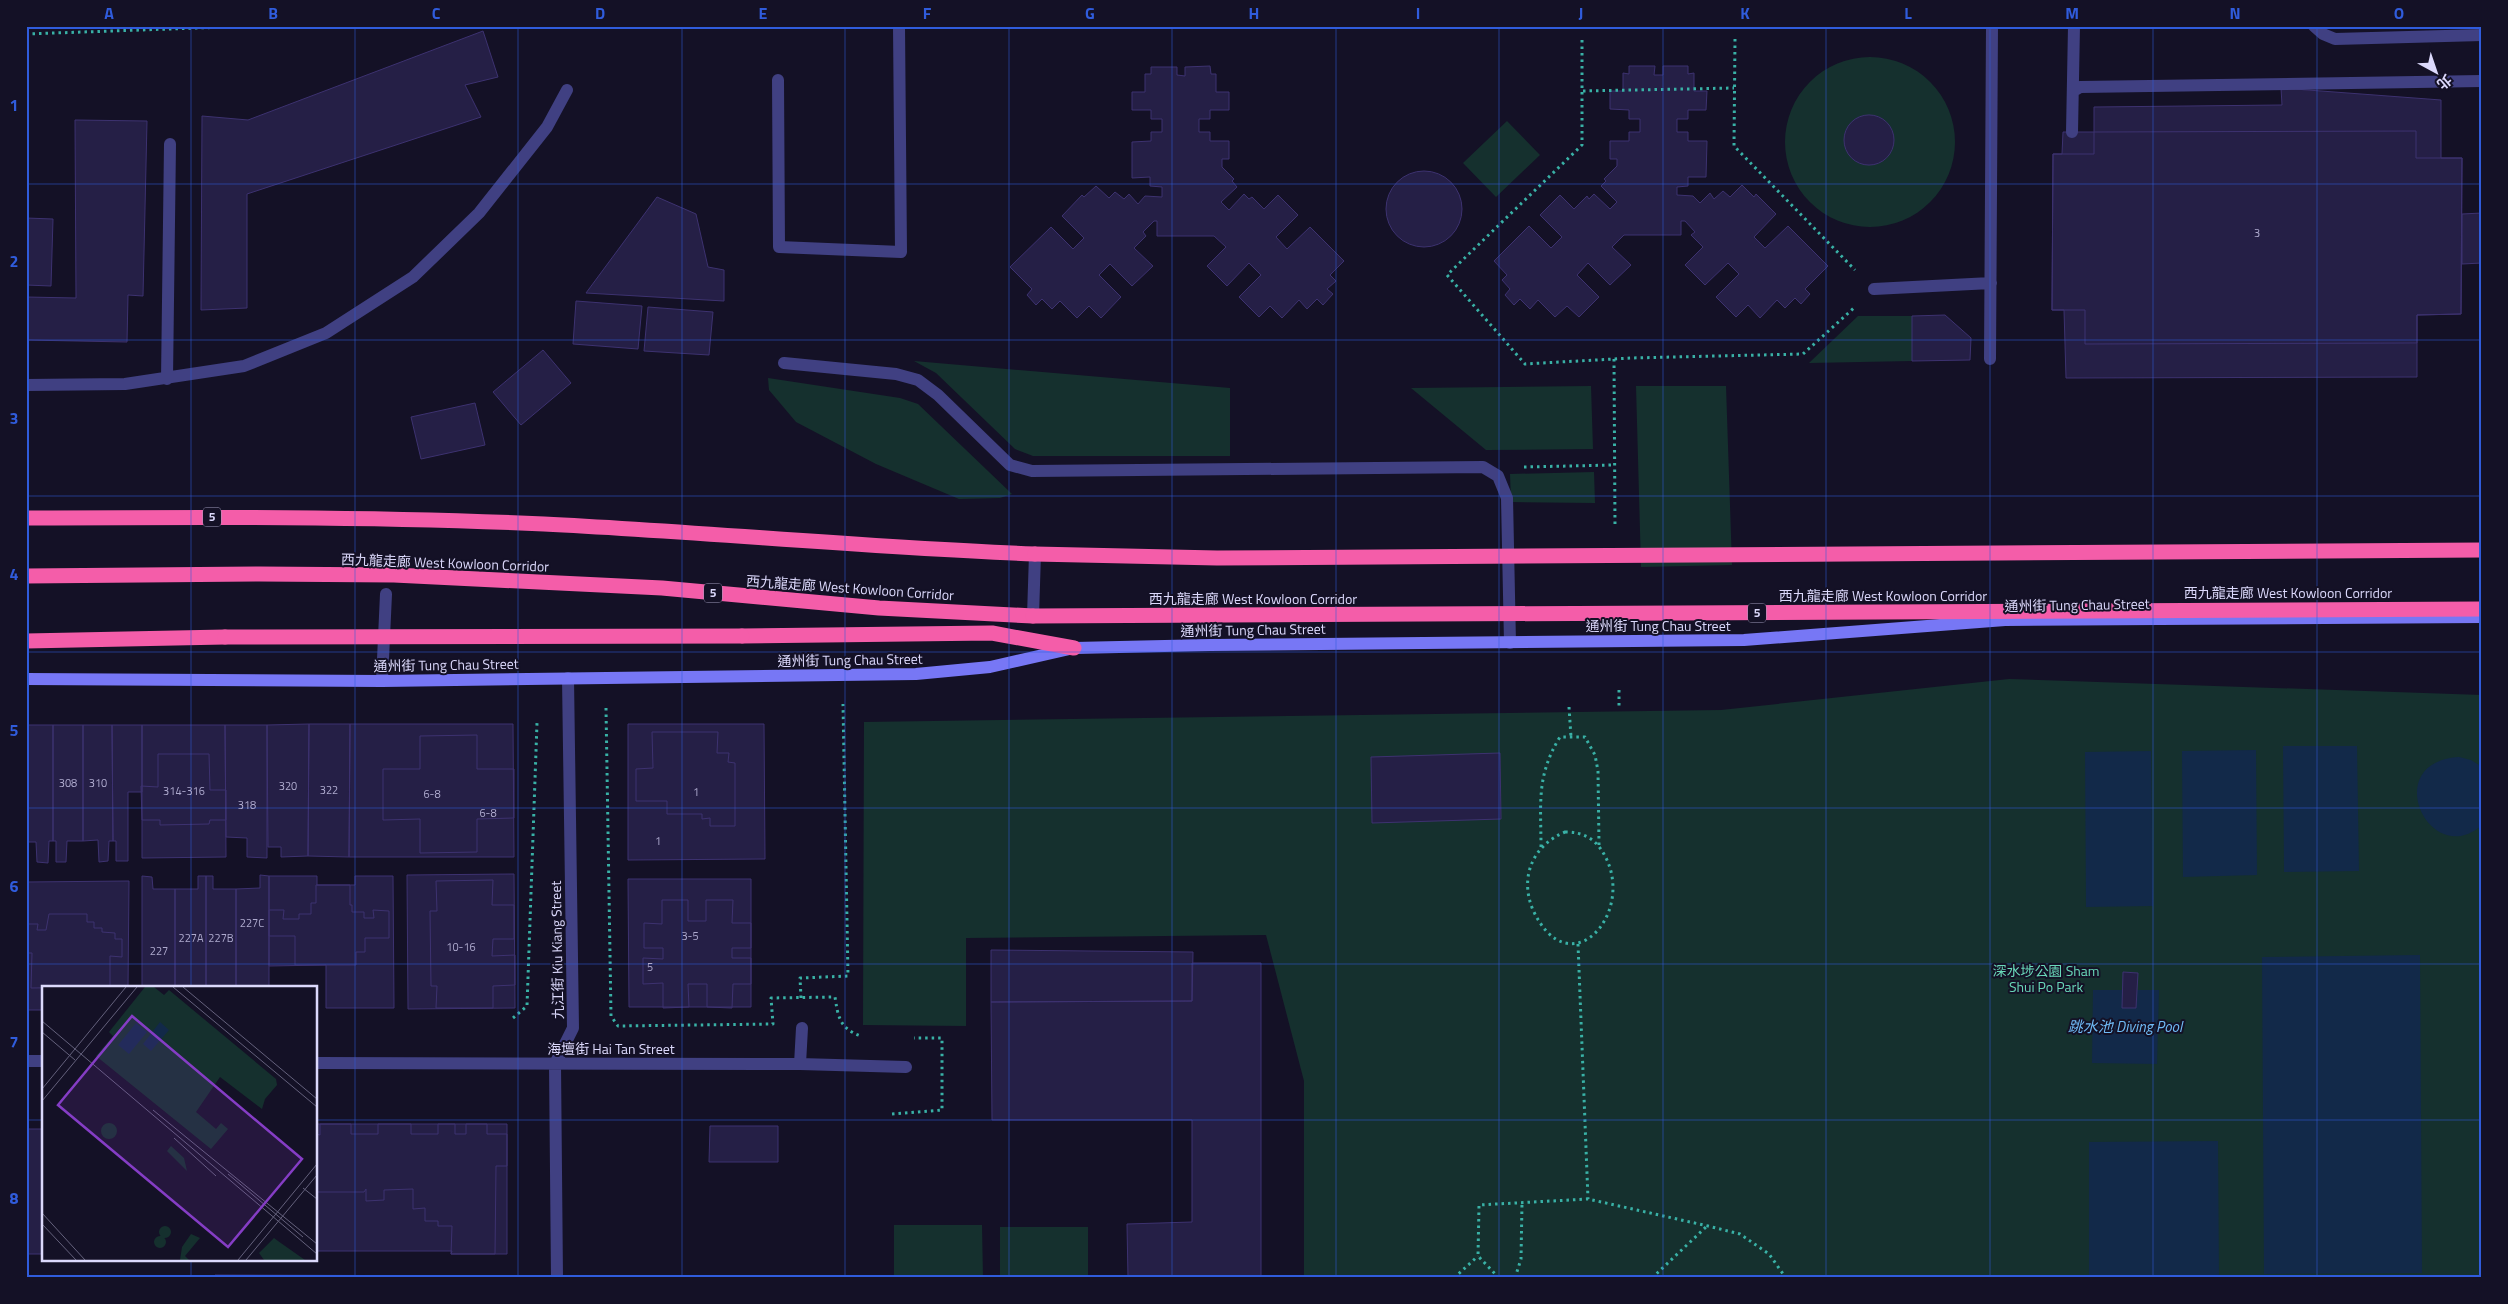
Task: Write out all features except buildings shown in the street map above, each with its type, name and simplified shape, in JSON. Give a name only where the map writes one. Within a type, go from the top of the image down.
[{"type":"highway","name":"5","points":[[26,518],[398,518],[556,524],[954,551],[1227,558],[2482,550]]},
{"type":"highway","name":"西九龍走廊 West Kowloon Corridor","points":[[26,576],[394,575],[662,588],[879,608],[1035,616],[2482,609]]},
{"type":"highway","points":[[26,641],[225,637],[742,636],[992,633],[1074,648]]},
{"type":"main road","name":"通州街 Tung Chau Street","points":[[26,679],[382,681],[844,676],[916,674],[990,667],[1074,648],[1210,644],[1744,640],[2005,620],[2482,617]]},
{"type":"street","points":[[778,80],[779,247],[901,252],[899,26]]},
{"type":"street","points":[[1990,360],[1992,26]]},
{"type":"street","points":[[2072,132],[2075,90],[2074,26]]},
{"type":"street","points":[[2314,26],[2323,34],[2335,39],[2482,36]]},
{"type":"street","points":[[2075,90],[2080,87],[2482,81]]},
{"type":"street","points":[[26,385],[124,384],[244,366],[326,333],[413,277],[479,213],[547,127],[567,90]]},
{"type":"street","points":[[167,379],[170,144]]},
{"type":"street","points":[[1874,289],[1991,283]]},
{"type":"street","points":[[784,363],[896,374],[918,380],[938,395],[1010,465],[1032,472],[1483,467],[1498,476],[1507,498],[1510,642]]},
{"type":"street","points":[[1035,616],[1037,554]]},
{"type":"street","points":[[382,681],[386,594]]},
{"type":"street","name":"九江街 Kiu Kiang Street","points":[[557,1278],[555,1064],[573,1028],[568,678]]},
{"type":"street","points":[[800,1064],[802,1028]]},
{"type":"street","points":[[26,1061],[42,1061]]},
{"type":"street","name":"海壇街 Hai Tan Street","points":[[318,1063],[800,1064],[906,1068]]},
{"type":"path","points":[[26,34],[255,26]]},
{"type":"path","points":[[1582,40],[1582,145],[1446,275],[1524,364],[1614,359],[1803,354],[1874,289],[1734,146],[1735,40]]},
{"type":"path","points":[[1582,91],[1734,88]]},
{"type":"path","points":[[1614,359],[1616,533]]},
{"type":"path","points":[[1483,467],[1614,465]]},
{"type":"path","points":[[801,998],[800,978],[848,976],[842,716],[844,676]]},
{"type":"path","points":[[1619,690],[1619,706]]},
{"type":"path","points":[[606,708],[611,1016],[618,1026],[773,1024],[771,998],[834,997],[838,1018],[849,1032],[869,1038]]},
{"type":"path","points":[[1569,708],[1571,737]]},
{"type":"path","points":[[513,1018],[527,1006],[537,722]]},
{"type":"path","points":[[1541,847],[1542,777],[1548,755],[1560,737],[1585,737],[1596,755],[1599,845],[1612,872],[1612,903],[1595,934],[1578,944],[1559,942],[1544,926],[1529,901],[1526,887],[1528,873],[1541,847],[1553,837],[1565,832],[1578,832],[1599,845]]},
{"type":"path","points":[[1578,944],[1588,1199]]},
{"type":"path","points":[[892,1114],[942,1110],[942,1038],[906,1038]]},
{"type":"path","points":[[1499,1278],[1478,1256],[1479,1205],[1588,1199],[1740,1234],[1769,1254],[1786,1278]]},
{"type":"path","points":[[1515,1278],[1521,1259],[1522,1203]]},
{"type":"path","points":[[1652,1278],[1708,1226]]},
{"type":"path","points":[[1454,1278],[1478,1256]]},
{"type":"green space","points":[[1878,57],[1903,63],[1924,76],[1936,88],[1952,117],[1955,142],[1954,159],[1949,175],[1936,196],[1924,208],[1895,224],[1862,227],[1837,221],[1816,208],[1804,196],[1788,167],[1785,134],[1791,109],[1804,88],[1816,76],[1845,60]]},
{"type":"green space","points":[[1507,121],[1540,155],[1496,197],[1463,163]]},
{"type":"green space","points":[[1858,316],[1912,316],[1912,361],[1809,363]]},
{"type":"green space","points":[[914,361],[1230,388],[1230,456],[1033,456],[1015,449],[936,373]]},
{"type":"green space","points":[[768,378],[900,398],[918,404],[1012,494],[1000,498],[959,499],[876,464],[796,422],[769,390]]},
{"type":"green space","points":[[1591,386],[1593,449],[1486,450],[1411,388]]},
{"type":"green space","points":[[1636,386],[1726,386],[1732,565],[1641,567]]},
{"type":"green space","points":[[1594,472],[1595,503],[1511,502],[1510,474]]},
{"type":"green space","name":"深水埗公園 Sham Shui Po Park","points":[[2009,679],[2482,695],[2482,1278],[1304,1278],[1304,1081],[1266,935],[966,938],[966,1026],[863,1025],[864,722],[1721,710]]},
{"type":"green space","points":[[894,1225],[982,1225],[983,1278],[894,1278]]},
{"type":"green space","points":[[1000,1227],[1088,1227],[1088,1278],[1000,1278]]},
{"type":"water","points":[[2283,746],[2357,746],[2359,871],[2284,872]]},
{"type":"water","points":[[2256,750],[2257,875],[2183,877],[2182,751]]},
{"type":"water","points":[[2151,751],[2153,906],[2086,907],[2085,752]]},
{"type":"water","points":[[2459,757],[2471,760],[2482,767],[2482,825],[2463,835],[2445,834],[2431,825],[2421,810],[2417,793],[2421,776],[2435,763]]},
{"type":"water","points":[[2420,955],[2422,1273],[2264,1274],[2262,957]]},
{"type":"water","name":"跳水池 Diving Pool","points":[[2093,990],[2159,990],[2157,1064],[2092,1063]]},
{"type":"water","points":[[2218,1141],[2219,1278],[2089,1278],[2089,1142]]}]
